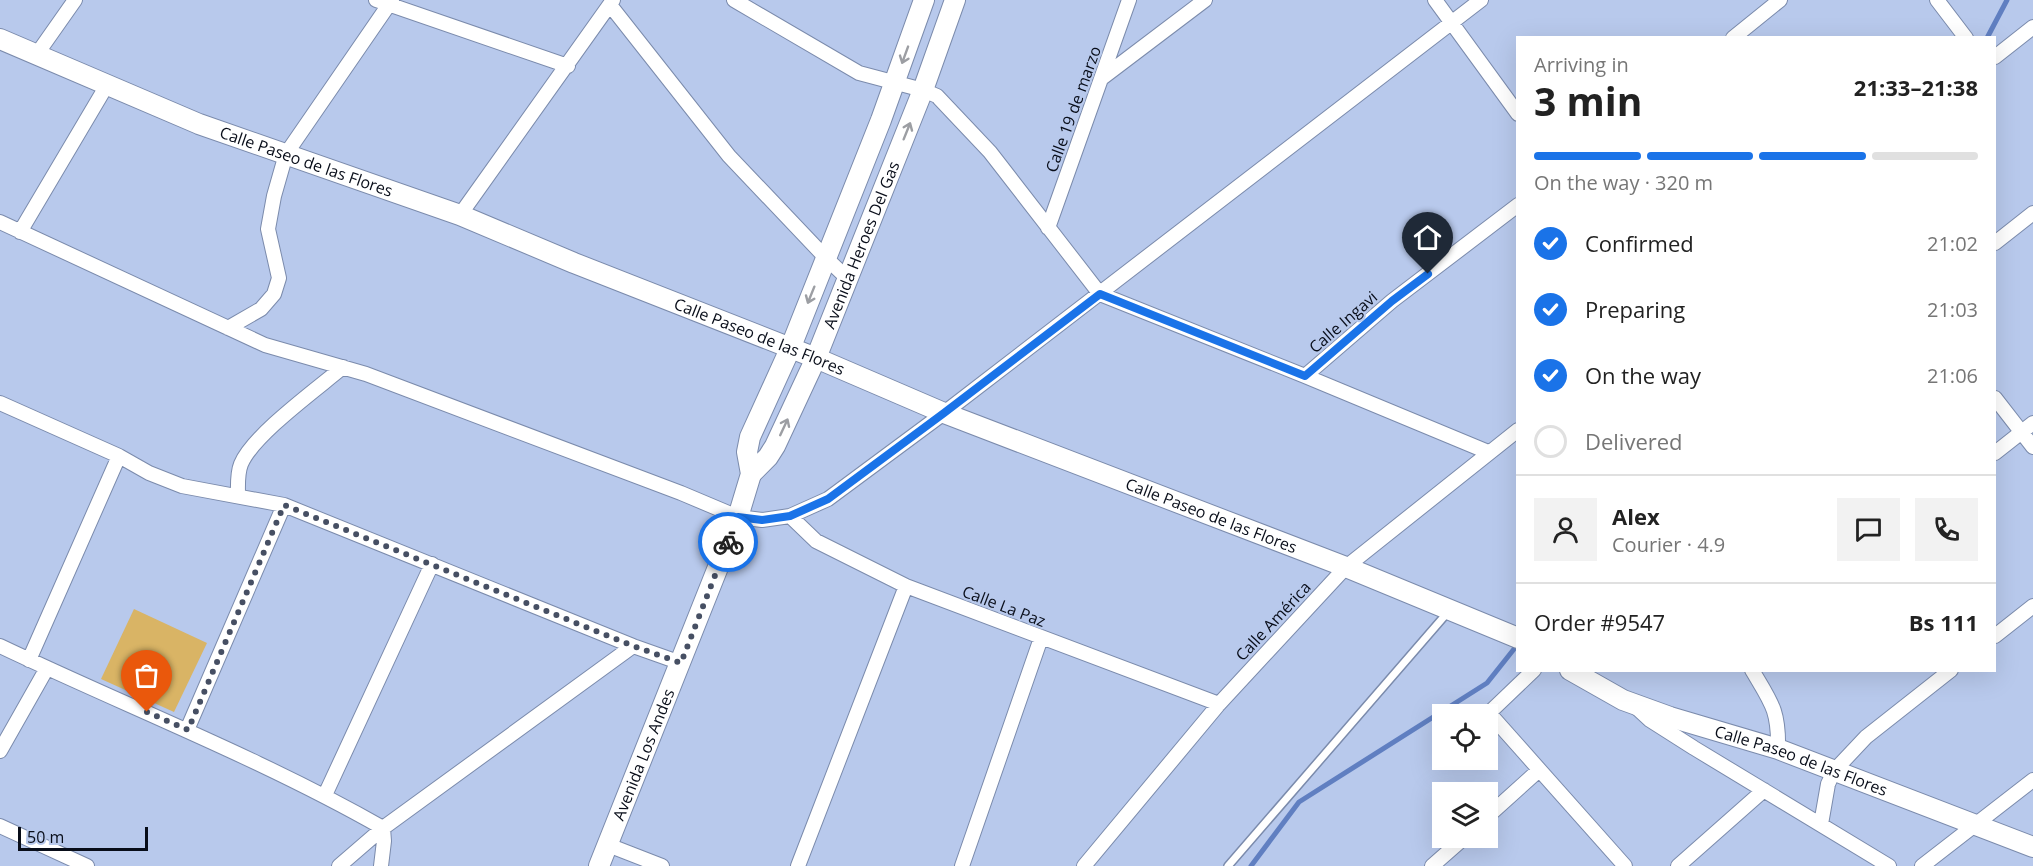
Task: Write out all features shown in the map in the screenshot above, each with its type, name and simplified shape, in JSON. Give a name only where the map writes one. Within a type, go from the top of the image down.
[{"type":"street","points":[[37,54],[75,0]]},
{"type":"street","points":[[735,0],[859,73],[937,96],[990,152],[1100,294],[1488,452]]},
{"type":"street","name":"Avenida Heroes Del Gas","points":[[751,474],[747,452],[750,436],[790,349],[895,82],[924,0]]},
{"type":"street","name":"Avenida Heroes Del Gas","points":[[751,474],[776,446],[816,358],[923,90],[956,0]]},
{"type":"street","name":"Calle 19 de marzo","points":[[1048,228],[1129,0]]},
{"type":"street","points":[[1101,78],[1205,0]]},
{"type":"street","points":[[1435,0],[1516,111]]},
{"type":"street","points":[[0,222],[265,345],[366,374],[738,517],[762,520],[790,516],[828,499],[944,413],[1481,0]]},
{"type":"street","points":[[1735,36],[1780,0]]},
{"type":"street","points":[[1937,0],[1964,36]]},
{"type":"street","points":[[228,328],[261,309],[274,294],[279,278],[268,229],[274,196],[286,154],[385,2],[568,66]]},
{"type":"street","points":[[460,215],[612,2],[729,156],[847,278]]},
{"type":"street","points":[[1996,56],[2033,27]]},
{"type":"street","name":"Calle Paseo de las Flores","points":[[0,39],[199,124],[460,215],[816,358],[944,413],[1346,567],[1516,637]]},
{"type":"street","points":[[20,232],[107,85]]},
{"type":"street","name":"Calle Ingavi","points":[[1305,376],[1392,301],[1516,208]]},
{"type":"street","points":[[1996,242],[2033,213]]},
{"type":"street","points":[[238,496],[238,473],[242,461],[255,441],[343,367]]},
{"type":"street","points":[[1996,399],[2033,447]]},
{"type":"street","points":[[0,403],[119,456],[149,473],[182,486],[284,505],[633,646],[681,663]]},
{"type":"street","points":[[1996,452],[2033,423]]},
{"type":"street","name":"Calle América","points":[[1083,866],[1219,704],[1346,567],[1516,431]]},
{"type":"street","points":[[29,660],[119,456]]},
{"type":"street","name":"Avenida Los Andes","points":[[599,866],[738,517],[751,474]]},
{"type":"street","points":[[188,730],[284,505]]},
{"type":"street","name":"Calle La Paz","points":[[790,516],[816,541],[906,586],[1219,704]]},
{"type":"street","points":[[326,795],[432,564]]},
{"type":"street","points":[[798,866],[906,586]]},
{"type":"street","points":[[1996,635],[2033,606]]},
{"type":"street","points":[[962,866],[1041,638]]},
{"type":"street","points":[[0,646],[326,795],[383,828]]},
{"type":"street","points":[[339,866],[383,828],[633,646]]},
{"type":"street","points":[[0,751],[47,668]]},
{"type":"street","points":[[1532,672],[1489,713],[1625,866]]},
{"type":"street","name":"Calle Paseo de las Flores","points":[[1573,672],[1632,703],[1670,717],[1778,749],[2033,848]]},
{"type":"street","points":[[1753,672],[1775,708],[1778,749]]},
{"type":"street","points":[[1821,824],[1828,784],[1834,771],[1866,737],[1948,672]]},
{"type":"street","points":[[1632,703],[1650,720],[1889,866]]},
{"type":"street","points":[[1498,807],[1539,770]]},
{"type":"street","points":[[1922,866],[2033,780]]},
{"type":"street","points":[[1677,866],[1764,790]]},
{"type":"street","points":[[0,826],[87,866]]},
{"type":"street","points":[[381,866],[383,828]]},
{"type":"street","points":[[608,845],[662,866]]},
{"type":"street","points":[[1432,866],[1452,848]]},
{"type":"lane","points":[[1228,866],[1450,610]]},
{"type":"shaded area","points":[[134,609],[207,643],[174,712],[101,679]]},
{"type":"waterway","points":[[1988,36],[2007,0]]},
{"type":"waterway","points":[[1251,866],[1299,802],[1487,683],[1516,647]]},
{"type":"way so far","points":[[147,712],[188,730],[284,505],[633,646],[681,663],[728,542]]},
{"type":"route","points":[[728,542],[738,517],[762,520],[790,516],[828,499],[1100,294],[1305,376],[1392,301],[1428,274]]}]
